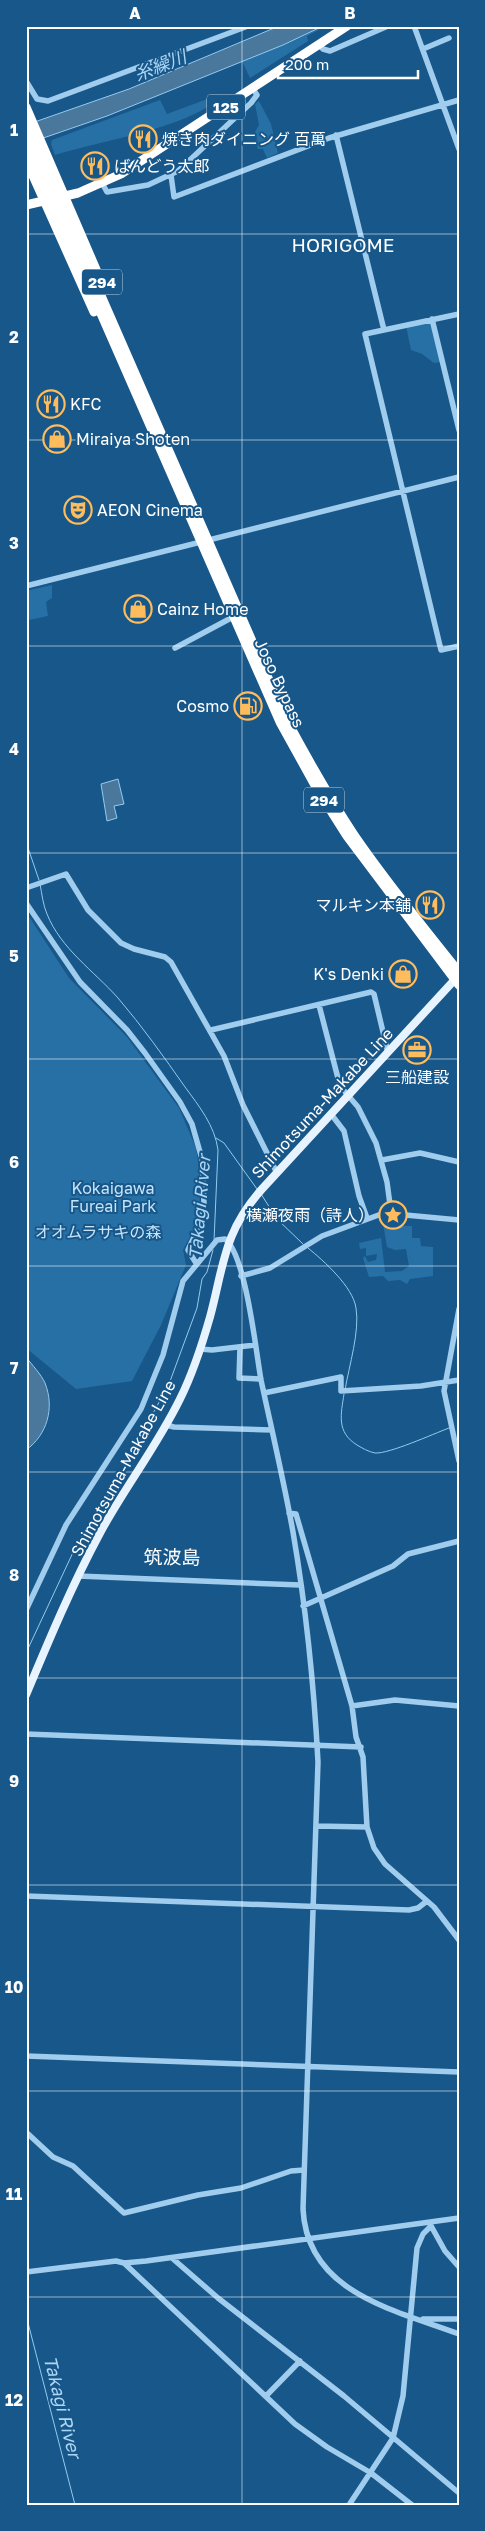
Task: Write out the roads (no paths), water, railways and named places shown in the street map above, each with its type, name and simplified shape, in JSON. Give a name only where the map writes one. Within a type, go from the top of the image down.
[{"type":"highway","name":"125","points":[[26,205],[65,197],[102,183],[147,159],[347,26]]},
{"type":"highway","name":"294","points":[[26,107],[31,116],[34,145],[65,197],[106,294],[129,371]]},
{"type":"highway","name":"294","points":[[26,126],[60,212],[129,371]]},
{"type":"highway","name":"294","points":[[26,160],[86,296],[129,371]]},
{"type":"highway","name":"Joso Bypass","points":[[129,371],[186,492],[233,617],[280,722],[316,788],[379,881],[458,978]]},
{"type":"highway","name":"Joso Bypass","points":[[129,371],[270,688],[322,784],[384,877],[418,920],[458,978]]},
{"type":"main road","name":"Shimotsuma-Makabe Line","points":[[26,1695],[28,1682],[78,1576],[102,1531],[166,1425],[189,1380],[200,1349],[228,1241],[241,1216],[259,1192],[458,978]]},
{"type":"street","points":[[26,81],[37,99],[48,101],[248,26]]},
{"type":"street","points":[[319,45],[324,50],[330,51],[388,26]]},
{"type":"street","points":[[414,26],[459,149]]},
{"type":"street","points":[[424,49],[448,38]]},
{"type":"street","points":[[102,183],[107,192],[148,185],[171,175],[203,150],[251,103],[257,95],[253,89]]},
{"type":"street","points":[[171,175],[174,197],[336,135],[459,100]]},
{"type":"street","points":[[336,135],[384,330]]},
{"type":"street","points":[[459,314],[365,334],[441,650],[459,646]]},
{"type":"street","points":[[432,319],[457,411],[459,430]]},
{"type":"street","points":[[26,586],[459,477]]},
{"type":"street","points":[[175,648],[233,617]]},
{"type":"street","points":[[29,887],[66,874],[88,910],[121,943],[134,949],[168,958],[211,1030],[224,1056],[243,1105],[277,1173]]},
{"type":"street","points":[[26,903],[80,982],[123,1026],[145,1053],[180,1102],[192,1124],[201,1153],[203,1176],[202,1217],[188,1250],[196,1263]]},
{"type":"street","points":[[211,1030],[373,993],[388,1053]]},
{"type":"street","points":[[319,1005],[340,1086],[358,1107],[382,1160],[391,1212]]},
{"type":"street","points":[[331,1114],[344,1131],[359,1196],[367,1218]]},
{"type":"street","points":[[382,1160],[420,1153],[459,1162]]},
{"type":"street","points":[[241,1276],[270,1268],[311,1242],[367,1218],[391,1212],[459,1220]]},
{"type":"street","points":[[26,1610],[66,1525],[141,1409],[163,1355],[180,1288],[196,1263],[211,1245],[221,1238],[228,1241],[241,1276],[289,1512],[300,1585],[317,1744],[316,1826],[304,2170],[304,2215],[309,2239],[318,2258],[337,2281],[354,2292],[459,2334]]},
{"type":"street","points":[[459,1309],[444,1392],[459,1460]]},
{"type":"street","points":[[200,1349],[255,1345]]},
{"type":"street","points":[[240,1347],[239,1378],[261,1379]]},
{"type":"street","points":[[264,1393],[341,1377],[345,1391],[446,1383],[459,1380]]},
{"type":"street","points":[[166,1425],[174,1427],[272,1430]]},
{"type":"street","points":[[289,1512],[296,1514],[352,1706],[356,1738],[360,1747],[367,1827],[374,1848],[385,1864],[427,1901],[459,1940]]},
{"type":"street","points":[[302,1606],[394,1566],[408,1554],[459,1541]]},
{"type":"street","points":[[78,1576],[300,1585]]},
{"type":"street","points":[[352,1706],[395,1700],[459,1706]]},
{"type":"street","points":[[26,1734],[360,1747]]},
{"type":"street","points":[[316,1826],[367,1827]]},
{"type":"street","points":[[26,1896],[409,1910],[418,1908],[427,1901]]},
{"type":"street","points":[[26,2056],[459,2072]]},
{"type":"street","points":[[26,2132],[53,2157],[73,2166],[124,2213],[198,2195],[240,2188],[291,2171],[304,2170]]},
{"type":"street","points":[[26,2272],[116,2261],[124,2263],[172,2258],[430,2225],[459,2218]]},
{"type":"street","points":[[430,2225],[445,2251],[459,2267]]},
{"type":"street","points":[[350,2505],[393,2438],[403,2396],[417,2248],[423,2234],[430,2225]]},
{"type":"street","points":[[172,2258],[218,2298],[300,2361],[459,2493]]},
{"type":"street","points":[[124,2263],[295,2424],[334,2451],[371,2473],[412,2505]]},
{"type":"street","points":[[421,2320],[459,2319]]},
{"type":"street","points":[[266,2396],[300,2361]]},
{"type":"waterway","name":"Takagi River","points":[[26,842],[39,880]]},
{"type":"waterway","name":"Takagi River","points":[[40,884],[46,911],[53,927],[69,949],[109,988],[136,1019],[196,1101],[214,1133],[218,1150],[214,1241]]},
{"type":"waterway","points":[[216,1138],[224,1143],[257,1189]]},
{"type":"waterway","points":[[261,1194],[277,1219],[303,1244]]},
{"type":"waterway","points":[[308,1248],[344,1283],[354,1300],[357,1327],[345,1390]]},
{"type":"waterway","name":"Takagi River","points":[[26,1653],[76,1546],[109,1494],[169,1384],[197,1308],[202,1279],[207,1272],[213,1250]]},
{"type":"waterway","points":[[344,1394],[341,1415],[343,1428],[350,1440],[370,1452],[390,1450],[449,1428]]},
{"type":"waterway","name":"Takagi River","points":[[26,2315],[75,2505]]},
{"type":"place","name":"焼き肉ダイニング 百萬","points":[[143,139]]},
{"type":"place","name":"ばんどう太郎","points":[[95,166]]},
{"type":"place","name":"KFC","points":[[51,404]]},
{"type":"place","name":"Miraiya Shoten","points":[[57,439]]},
{"type":"place","name":"AEON Cinema","points":[[78,510]]},
{"type":"place","name":"Cainz Home","points":[[138,609]]},
{"type":"place","name":"Cosmo","points":[[248,706]]},
{"type":"place","name":"マルキン本舗","points":[[430,905]]},
{"type":"place","name":"K's Denki","points":[[403,974]]},
{"type":"place","name":"三船建設","points":[[417,1050]]},
{"type":"place","name":"横瀬夜雨（詩人）","points":[[393,1215]]},
{"type":"district","name":"HORIGOME","points":[[343,244]]},
{"type":"district","name":"筑波島","points":[[172,1556]]},
{"type":"water label","name":"糸繰川","points":[[160,65]]},
{"type":"park label","name":"Kokaigawa Fureai Park","points":[[113,1197]]},
{"type":"park label","name":"オオムラサキの森","points":[[98,1232]]}]
